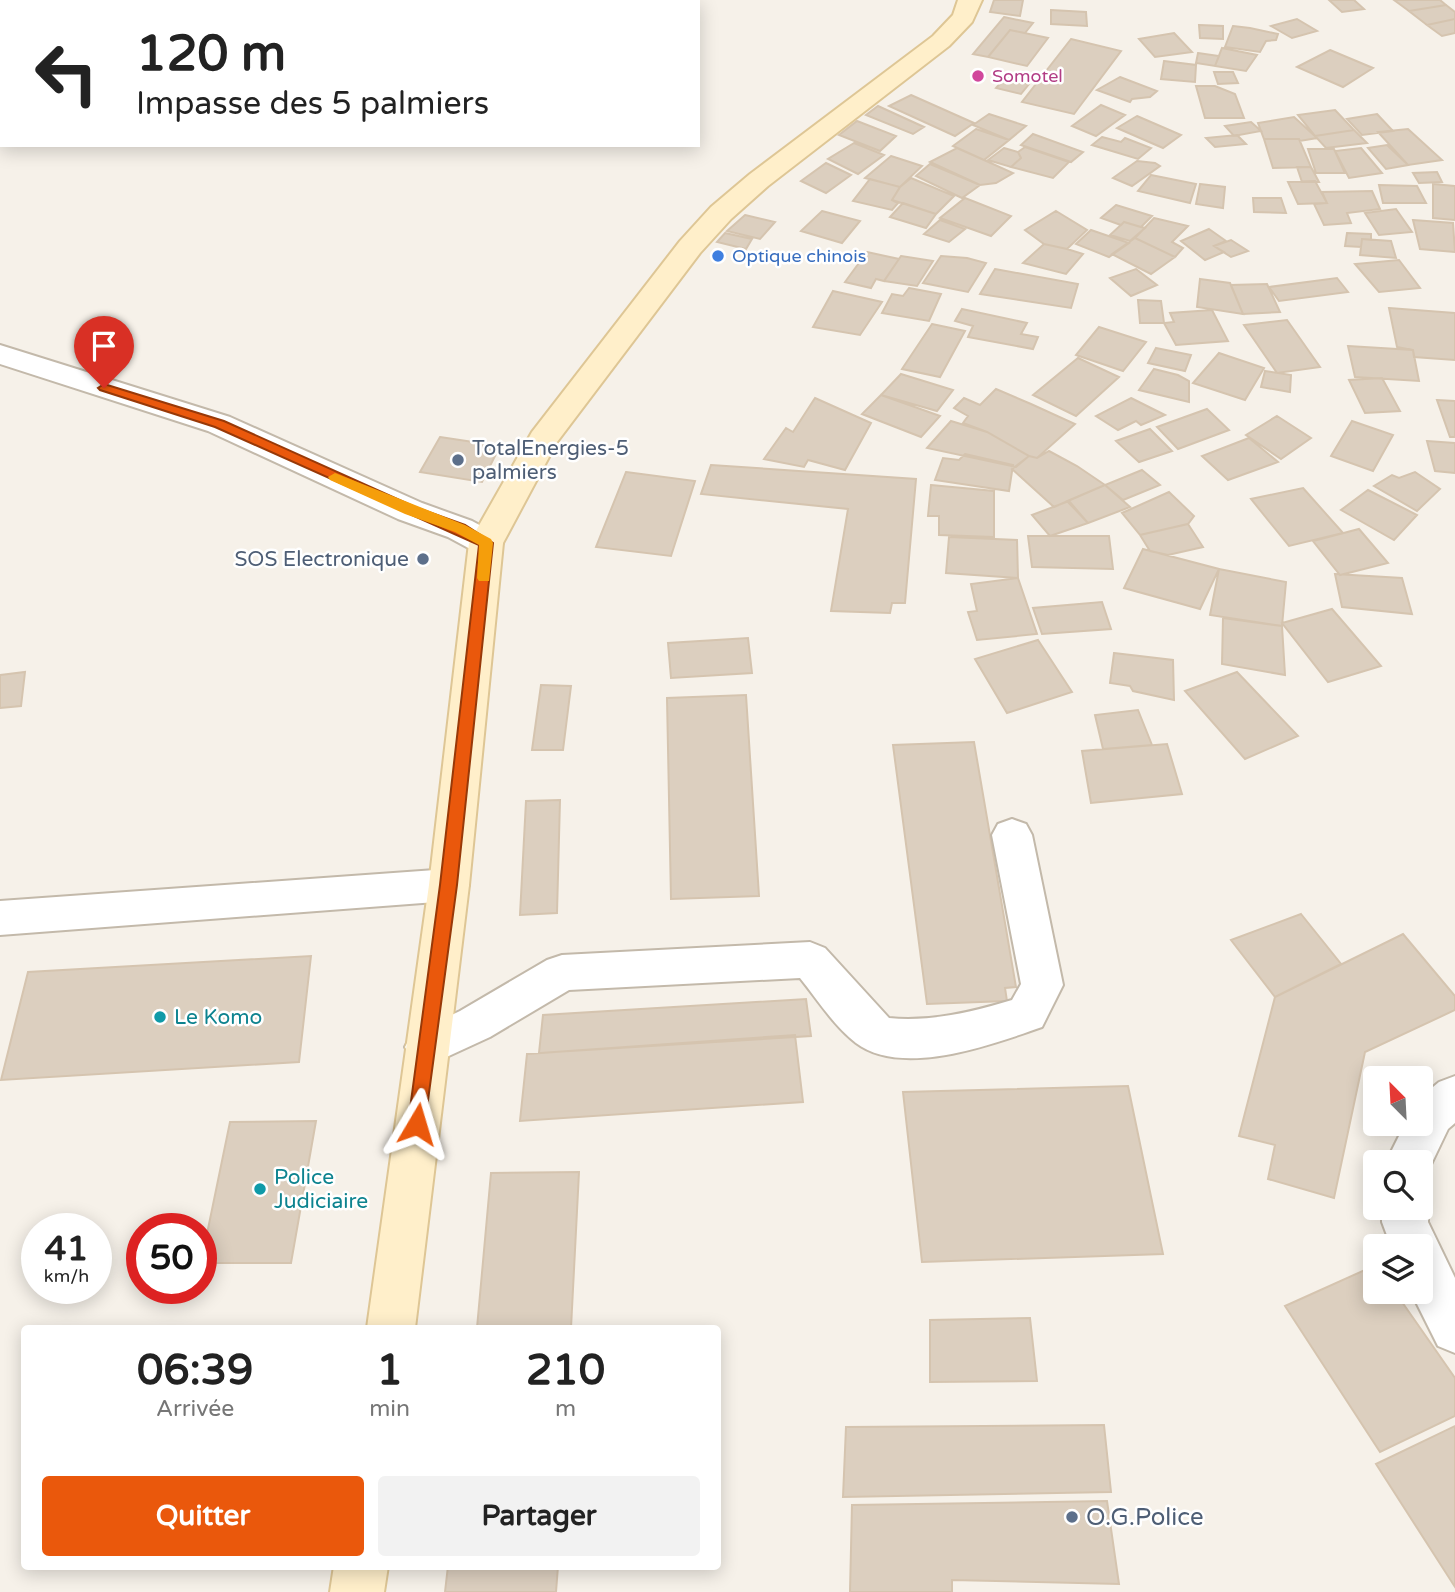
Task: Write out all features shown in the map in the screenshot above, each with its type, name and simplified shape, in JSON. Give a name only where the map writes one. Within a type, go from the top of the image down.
[{"type":"main road","points":[[391,1325],[449,885],[486,543],[543,439],[690,247],[721,213],[759,180],[941,41],[964,17],[971,0]]},
{"type":"main road","points":[[357,1592],[360,1570]]},
{"type":"street","points":[[0,354],[219,424],[410,511],[460,529],[486,543]]},
{"type":"street","points":[[427,1047],[475,1024],[562,974],[810,960],[874,1032],[907,1039],[982,1030],[1027,1014],[1042,985],[1012,835]]},
{"type":"street","points":[[0,918],[449,885]]},
{"type":"street","points":[[1415,1150],[1432,1115],[1455,1096]]},
{"type":"street","points":[[1433,1285],[1455,1329]]},
{"type":"building","points":[[994,0],[1023,0],[1020,16],[990,12]]},
{"type":"building","points":[[1329,0],[1354,0],[1364,9],[1342,12]]},
{"type":"building","points":[[1394,0],[1440,0],[1446,5],[1409,11]]},
{"type":"building","points":[[1446,5],[1455,12],[1455,19],[1427,25],[1409,11]]},
{"type":"building","points":[[1051,10],[1086,12],[1087,26],[1051,24]]},
{"type":"building","points":[[1004,17],[1033,23],[1025,33],[1010,30],[988,57],[973,54]]},
{"type":"building","points":[[1297,19],[1317,31],[1292,38],[1271,26]]},
{"type":"building","points":[[1455,19],[1455,33],[1442,36],[1427,25]]},
{"type":"building","points":[[1199,25],[1223,26],[1223,39],[1200,38]]},
{"type":"building","points":[[1233,26],[1278,34],[1276,40],[1266,41],[1260,52],[1225,47]]},
{"type":"building","points":[[1010,30],[1048,38],[1027,66],[988,57]]},
{"type":"building","points":[[1174,33],[1192,52],[1155,57],[1139,39]]},
{"type":"building","points":[[1071,39],[1121,51],[1074,114],[1022,102]]},
{"type":"building","points":[[1222,48],[1257,55],[1246,71],[1215,66]]},
{"type":"building","points":[[1330,50],[1373,68],[1343,87],[1297,67]]},
{"type":"building","points":[[1198,53],[1219,56],[1215,66],[1196,63]]},
{"type":"building","points":[[1164,61],[1196,65],[1195,82],[1161,79]]},
{"type":"building","points":[[1214,72],[1233,72],[1238,83],[1218,84]]},
{"type":"building","points":[[1120,77],[1157,91],[1150,97],[1132,99],[1130,102],[1097,90]]},
{"type":"building","points":[[1005,78],[1029,84],[1021,94],[996,88]]},
{"type":"building","points":[[1196,86],[1215,86],[1235,94],[1244,118],[1205,118]]},
{"type":"building","points":[[911,95],[974,123],[955,136],[889,106]]},
{"type":"building","points":[[1101,105],[1125,115],[1096,136],[1072,126]]},
{"type":"building","points":[[878,106],[924,127],[913,134],[866,115]]},
{"type":"building","points":[[1335,110],[1354,130],[1315,136],[1298,115]]},
{"type":"building","points":[[989,114],[1026,126],[1009,140],[973,125]]},
{"type":"building","points":[[1377,114],[1393,131],[1362,135],[1347,119]]},
{"type":"building","points":[[1137,116],[1181,135],[1163,148],[1117,128]]},
{"type":"building","points":[[1294,117],[1317,138],[1300,141],[1264,139],[1258,123]]},
{"type":"building","points":[[857,121],[896,136],[880,151],[839,135]]},
{"type":"building","points":[[1251,122],[1261,131],[1234,136],[1225,126]]},
{"type":"building","points":[[976,129],[1009,140],[984,160],[953,146]]},
{"type":"building","points":[[1408,129],[1442,160],[1408,165],[1378,132]]},
{"type":"building","points":[[1354,130],[1367,143],[1326,148],[1315,136]]},
{"type":"building","points":[[1033,134],[1083,152],[1071,162],[1021,145]]},
{"type":"building","points":[[1237,135],[1246,144],[1215,147],[1206,138]]},
{"type":"building","points":[[1102,137],[1121,142],[1125,138],[1151,148],[1138,159],[1092,145]]},
{"type":"building","points":[[1264,139],[1299,139],[1311,167],[1273,168]]},
{"type":"building","points":[[854,143],[884,155],[858,174],[828,159]]},
{"type":"building","points":[[1387,145],[1408,165],[1386,169],[1368,148]]},
{"type":"building","points":[[1025,147],[1069,162],[1053,178],[1011,167],[1021,158],[1018,152]]},
{"type":"building","points":[[957,148],[1013,173],[996,183],[980,185],[930,162]]},
{"type":"building","points":[[1004,148],[1018,152],[1021,158],[1011,167],[988,160]]},
{"type":"building","points":[[1361,148],[1382,173],[1349,178],[1335,151]]},
{"type":"building","points":[[1308,149],[1334,149],[1345,173],[1316,173]]},
{"type":"building","points":[[891,156],[922,166],[900,187],[865,178]]},
{"type":"building","points":[[1137,161],[1160,166],[1132,186],[1113,178]]},
{"type":"building","points":[[826,163],[851,175],[826,193],[801,181]]},
{"type":"building","points":[[930,164],[980,185],[962,198],[916,176]]},
{"type":"building","points":[[1297,167],[1311,167],[1319,182],[1302,182]]},
{"type":"building","points":[[1437,172],[1442,182],[1419,183],[1413,173]]},
{"type":"building","points":[[1151,175],[1196,184],[1190,203],[1138,191]]},
{"type":"building","points":[[911,178],[954,196],[936,214],[892,200],[900,187]]},
{"type":"building","points":[[870,179],[900,187],[892,200],[898,203],[892,210],[853,201]]},
{"type":"building","points":[[1315,181],[1327,203],[1298,204],[1288,182]]},
{"type":"building","points":[[1200,184],[1225,187],[1223,208],[1196,204]]},
{"type":"building","points":[[1433,184],[1455,186],[1455,220],[1433,218]]},
{"type":"building","points":[[1379,185],[1417,186],[1426,203],[1383,203]]},
{"type":"building","points":[[1372,191],[1380,209],[1347,213],[1351,223],[1324,225],[1314,204],[1327,203],[1322,192]]},
{"type":"building","points":[[965,198],[1011,216],[991,236],[940,218]]},
{"type":"building","points":[[1253,198],[1281,198],[1286,213],[1254,212]]},
{"type":"building","points":[[903,203],[936,214],[926,228],[890,217]]},
{"type":"building","points":[[1116,205],[1152,216],[1141,227],[1124,222],[1121,225],[1101,218]]},
{"type":"building","points":[[1396,209],[1412,232],[1379,235],[1365,213]]},
{"type":"building","points":[[822,211],[860,221],[842,243],[801,231]]},
{"type":"building","points":[[1056,211],[1087,230],[1067,249],[1044,244],[1025,230]]},
{"type":"building","points":[[745,215],[775,222],[760,239],[727,231]]},
{"type":"building","points":[[1154,218],[1188,226],[1172,242],[1183,248],[1175,257],[1135,238]]},
{"type":"building","points":[[940,220],[965,229],[949,242],[924,234]]},
{"type":"building","points":[[1413,220],[1453,223],[1455,252],[1420,249]]},
{"type":"building","points":[[1124,222],[1145,228],[1130,241],[1110,235]]},
{"type":"building","points":[[1209,229],[1226,241],[1214,246],[1224,252],[1205,260],[1181,241]]},
{"type":"building","points":[[1091,230],[1129,243],[1109,257],[1076,244]]},
{"type":"building","points":[[725,233],[752,239],[746,249],[717,242]]},
{"type":"building","points":[[1347,233],[1371,234],[1371,240],[1362,239],[1361,247],[1345,246]]},
{"type":"building","points":[[1135,238],[1175,257],[1151,274],[1112,254]]},
{"type":"building","points":[[1362,239],[1391,241],[1396,258],[1360,255]]},
{"type":"building","points":[[1231,240],[1248,251],[1231,257],[1214,246]]},
{"type":"building","points":[[1044,244],[1083,254],[1066,274],[1023,263]]},
{"type":"building","points":[[867,252],[899,259],[884,281],[876,279],[871,288],[845,282]]},
{"type":"building","points":[[901,256],[933,261],[917,286],[884,281]]},
{"type":"building","points":[[941,256],[986,263],[968,292],[923,283]]},
{"type":"building","points":[[1399,260],[1420,288],[1379,292],[1355,264]]},
{"type":"building","points":[[995,269],[1078,284],[1071,308],[980,294]]},
{"type":"building","points":[[1136,269],[1157,285],[1131,296],[1110,278]]},
{"type":"building","points":[[1337,278],[1348,292],[1279,301],[1269,287]]},
{"type":"building","points":[[1200,279],[1230,283],[1243,314],[1197,307]]},
{"type":"building","points":[[1267,284],[1280,312],[1243,314],[1231,285]]},
{"type":"building","points":[[909,288],[941,294],[929,321],[882,313],[892,294],[903,296]]},
{"type":"building","points":[[833,291],[882,302],[860,335],[813,327]]},
{"type":"building","points":[[1138,300],[1161,301],[1164,323],[1140,323]]},
{"type":"building","points":[[1389,308],[1455,313],[1455,360],[1414,357],[1413,350],[1397,347]]},
{"type":"building","points":[[962,309],[1027,323],[1021,334],[1038,337],[1033,349],[968,337],[973,326],[955,321]]},
{"type":"building","points":[[1212,310],[1228,341],[1176,345],[1164,323],[1174,322],[1170,313]]},
{"type":"building","points":[[1287,320],[1320,367],[1277,373],[1244,325]]},
{"type":"building","points":[[932,324],[965,331],[940,377],[902,369]]},
{"type":"building","points":[[1099,327],[1146,342],[1123,371],[1076,355]]},
{"type":"building","points":[[1348,346],[1413,350],[1419,381],[1355,377]]},
{"type":"building","points":[[1156,348],[1191,355],[1185,371],[1148,363]]},
{"type":"building","points":[[1219,353],[1264,368],[1245,400],[1193,383]]},
{"type":"building","points":[[1078,358],[1119,377],[1076,416],[1033,395]]},
{"type":"building","points":[[1154,369],[1178,375],[1189,381],[1189,402],[1139,390]]},
{"type":"building","points":[[1265,371],[1291,375],[1290,392],[1261,387]]},
{"type":"building","points":[[901,374],[953,390],[937,411],[881,395]]},
{"type":"building","points":[[1382,378],[1400,411],[1365,413],[1349,380]]},
{"type":"building","points":[[996,389],[1075,424],[1037,458],[1029,456],[987,432],[963,423],[968,416],[954,408],[964,398],[980,405]]},
{"type":"building","points":[[881,395],[940,416],[921,437],[862,414]]},
{"type":"building","points":[[815,398],[871,423],[845,470],[808,460],[804,467],[764,459],[786,428],[793,432]]},
{"type":"building","points":[[1131,398],[1165,415],[1141,425],[1136,421],[1118,430],[1096,416]]},
{"type":"building","points":[[1437,400],[1455,401],[1455,437],[1450,437]]},
{"type":"building","points":[[1207,409],[1229,430],[1178,449],[1157,427]]},
{"type":"building","points":[[1277,416],[1311,438],[1281,459],[1246,435]]},
{"type":"building","points":[[951,421],[987,432],[1029,456],[1016,467],[927,448]]},
{"type":"building","points":[[1352,421],[1393,435],[1373,471],[1331,456]]},
{"type":"building","points":[[1150,429],[1172,451],[1139,462],[1116,441]]},
{"type":"building","points":[[440,437],[500,446],[482,482],[420,472]]},
{"type":"building","points":[[1249,438],[1278,462],[1228,480],[1202,456]]},
{"type":"building","points":[[1427,441],[1455,443],[1455,473],[1435,471]]},
{"type":"building","points":[[1049,451],[1105,485],[1054,507],[1012,469],[1029,456],[1037,458]]},
{"type":"building","points":[[965,454],[1013,465],[1009,491],[935,480],[943,458],[959,460]]},
{"type":"building","points":[[711,465],[916,479],[905,603],[892,603],[890,613],[831,611],[848,509],[701,494]]},
{"type":"building","points":[[1142,470],[1160,485],[1123,500],[1105,485]]},
{"type":"building","points":[[626,472],[695,481],[671,556],[596,547]]},
{"type":"building","points":[[1415,472],[1440,489],[1417,511],[1374,486],[1392,475],[1399,478]]},
{"type":"building","points":[[931,485],[994,491],[994,537],[939,535],[939,516],[928,516]]},
{"type":"building","points":[[1105,485],[1130,507],[1088,523],[1067,501]]},
{"type":"building","points":[[1303,488],[1343,533],[1289,546],[1251,499]]},
{"type":"building","points":[[1368,490],[1417,515],[1394,540],[1341,510]]},
{"type":"building","points":[[1169,492],[1194,516],[1188,524],[1140,535],[1122,513]]},
{"type":"building","points":[[1069,501],[1088,523],[1050,536],[1032,515]]},
{"type":"building","points":[[1188,524],[1203,547],[1168,555],[1150,551],[1140,535]]},
{"type":"building","points":[[1359,529],[1388,563],[1340,575],[1313,541]]},
{"type":"building","points":[[1028,536],[1109,536],[1113,569],[1032,567]]},
{"type":"building","points":[[949,537],[1017,540],[1018,578],[946,573]]},
{"type":"building","points":[[1143,549],[1219,569],[1200,609],[1124,588]]},
{"type":"building","points":[[1219,569],[1286,582],[1282,626],[1210,615]]},
{"type":"building","points":[[1335,574],[1402,578],[1412,614],[1342,607]]},
{"type":"building","points":[[1018,578],[1037,634],[977,640],[968,612],[977,611],[971,584]]},
{"type":"building","points":[[1102,602],[1111,629],[1042,634],[1033,608]]},
{"type":"building","points":[[1332,609],[1381,666],[1328,682],[1282,623]]},
{"type":"building","points":[[1223,618],[1282,626],[1285,675],[1222,664]]},
{"type":"building","points":[[748,638],[752,673],[671,678],[668,643]]},
{"type":"building","points":[[1038,640],[1072,692],[1007,713],[975,659]]},
{"type":"building","points":[[1114,653],[1173,660],[1174,700],[1133,691],[1130,686],[1110,683]]},
{"type":"building","points":[[25,672],[21,706],[0,708],[0,675]]},
{"type":"building","points":[[1237,672],[1298,736],[1245,759],[1185,691]]},
{"type":"building","points":[[541,685],[571,686],[563,750],[532,750]]},
{"type":"building","points":[[746,695],[759,896],[671,899],[667,698]]},
{"type":"building","points":[[1138,710],[1152,745],[1103,749],[1095,715]]},
{"type":"building","points":[[974,742],[1016,987],[1005,988],[1007,1001],[927,1004],[893,745]]},
{"type":"building","points":[[1167,744],[1182,794],[1091,803],[1082,751]]},
{"type":"building","points":[[560,800],[557,913],[520,915],[526,801]]},
{"type":"building","points":[[1301,914],[1341,964],[1275,997],[1231,940]]},
{"type":"building","points":[[1403,934],[1455,996],[1455,1010],[1365,1052],[1334,1198],[1268,1179],[1275,1145],[1239,1136],[1275,997]]},
{"type":"building","name":"Le Komo","points":[[311,956],[299,1062],[1,1080],[28,972]]},
{"type":"building","points":[[806,999],[811,1036],[539,1053],[543,1015]]},
{"type":"building","points":[[795,1035],[803,1102],[520,1121],[527,1054]]},
{"type":"building","points":[[1128,1086],[1163,1254],[922,1262],[903,1092]]},
{"type":"building","name":"Police Judiciaire","points":[[316,1121],[291,1263],[217,1263],[217,1213],[211,1213],[230,1122]]},
{"type":"building","points":[[579,1172],[571,1325],[477,1325],[491,1173]]},
{"type":"building","points":[[1363,1271],[1363,1304],[1403,1304],[1455,1378],[1455,1416],[1380,1452],[1285,1306]]},
{"type":"building","points":[[1030,1318],[1037,1381],[930,1382],[930,1320]]},
{"type":"building","points":[[1104,1425],[1111,1492],[843,1497],[846,1427]]},
{"type":"building","points":[[1455,1426],[1455,1587],[1376,1464]]},
{"type":"building","points":[[1107,1501],[1119,1584],[952,1580],[952,1592],[850,1592],[852,1505]]},
{"type":"building","points":[[448,1570],[558,1570],[556,1592],[445,1592]]},
{"type":"slow traffic","points":[[335,477],[410,511],[460,529],[486,543],[484,578]]},
{"type":"place","name":"Somotel","points":[[978,76]]},
{"type":"place","name":"Optique chinois","points":[[718,256]]},
{"type":"place","name":"TotalEnergies-5 palmiers","points":[[458,460]]},
{"type":"place","name":"SOS Electronique","points":[[423,559]]},
{"type":"place","name":"Le Komo","points":[[160,1017]]},
{"type":"place","name":"Police Judiciaire","points":[[260,1189]]},
{"type":"place","name":"O.G.Police","points":[[1072,1517]]},
{"type":"route","points":[[104,388],[219,424],[410,511],[460,529],[486,543],[449,885],[417,1124]]}]
